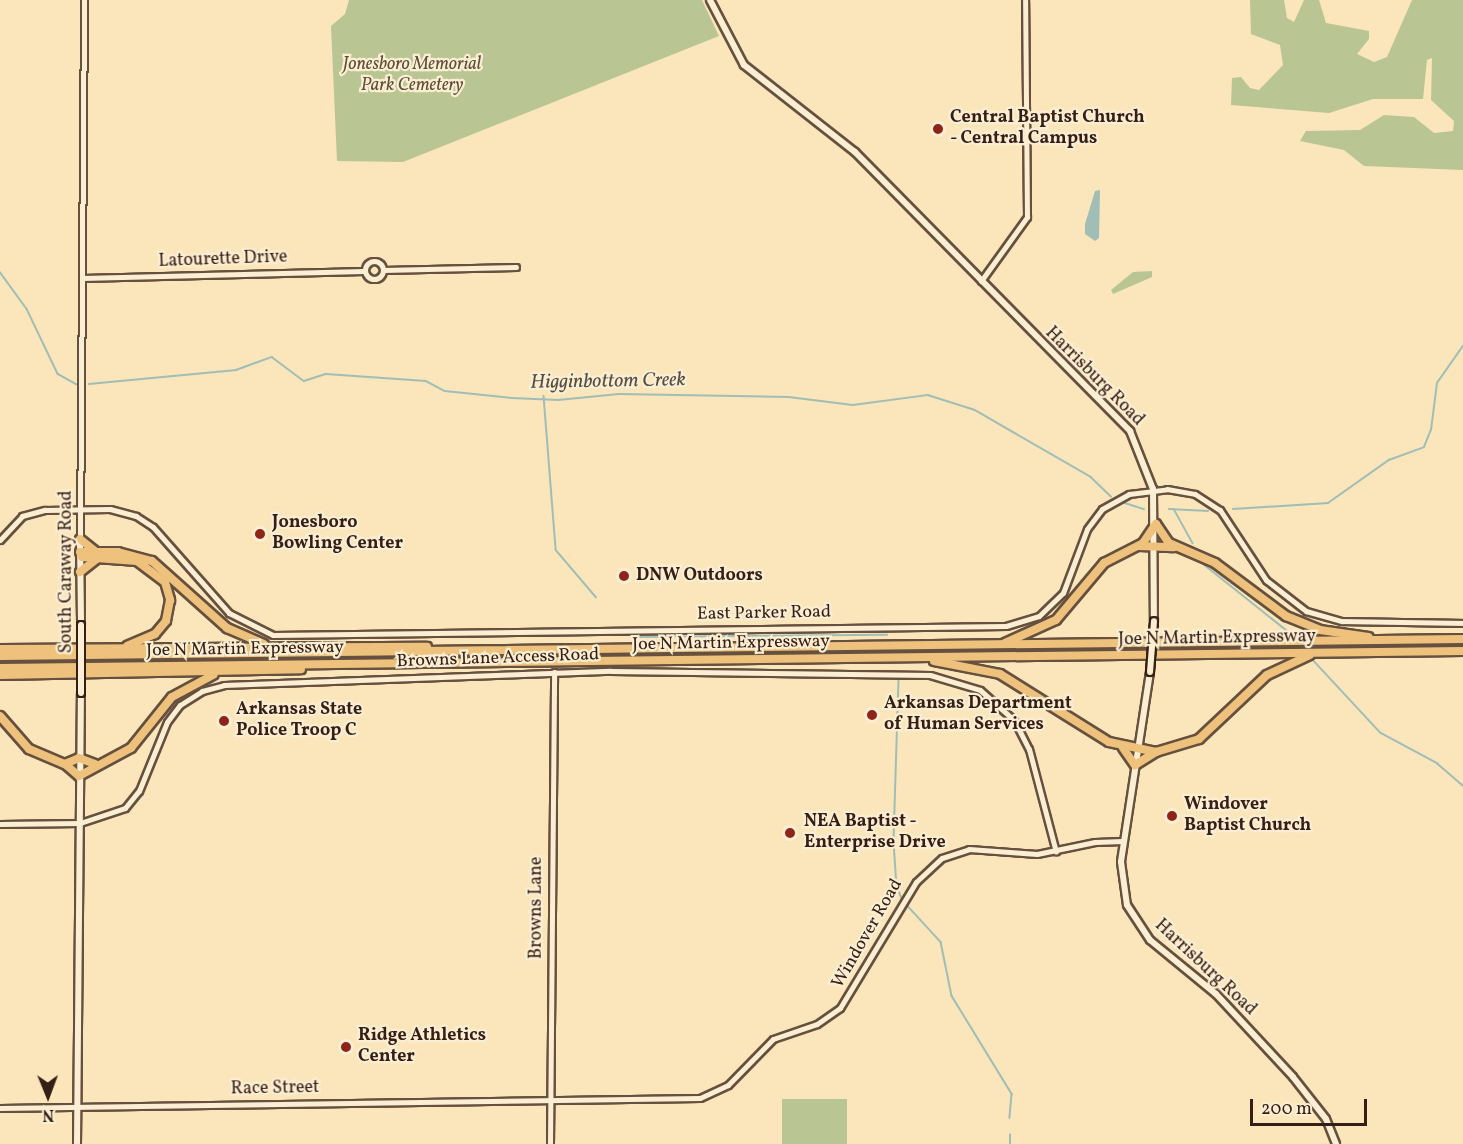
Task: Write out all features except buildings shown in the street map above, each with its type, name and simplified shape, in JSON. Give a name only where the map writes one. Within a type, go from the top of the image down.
[{"type":"highway","points":[[1000,645],[1056,620],[1104,562],[1137,547],[1155,525],[1178,548]]},
{"type":"highway","points":[[80,539],[97,555],[150,566],[163,578],[170,594],[168,616],[159,630],[118,648]]},
{"type":"highway","points":[[1137,547],[1178,548],[1215,563],[1299,623],[1389,641]]},
{"type":"highway","points":[[80,555],[132,554],[152,561],[227,628],[276,646]]},
{"type":"highway","points":[[80,572],[97,555]]},
{"type":"highway","name":"Joe N Martin Expressway","points":[[0,656],[1463,639]]},
{"type":"highway","points":[[0,650],[412,646],[464,651]]},
{"type":"highway","name":"Joe N Martin Expressway","points":[[0,668],[1463,651]]},
{"type":"highway","points":[[1123,748],[1135,765],[1156,752],[1199,739],[1267,675],[1317,653]]},
{"type":"highway","points":[[915,657],[1000,674],[1075,724],[1123,748],[1156,752]]},
{"type":"highway","points":[[0,675],[221,673],[343,664]]},
{"type":"highway","points":[[0,716],[36,754],[65,764],[79,777],[95,764],[135,745],[178,692],[221,673]]},
{"type":"highway","points":[[65,764],[79,758],[95,764]]},
{"type":"main road","name":"Harrisburg Road","points":[[710,0],[744,65],[855,152],[1121,420],[1142,452],[1154,489],[1156,548],[1154,621],[1150,672],[1124,841],[1122,886],[1141,930],[1238,1016],[1321,1111],[1336,1144]]},
{"type":"main road","name":"South Caraway Road","points":[[77,1144],[80,539]]},
{"type":"street","name":"South Caraway Road","points":[[80,539],[84,0]]},
{"type":"street","points":[[981,281],[1027,217],[1025,0]]},
{"type":"street","points":[[383,270],[375,280],[364,271],[372,261],[383,270],[516,267]]},
{"type":"street","name":"Latourette Drive","points":[[82,278],[364,271]]},
{"type":"street","name":"East Parker Road","points":[[0,540],[10,524],[31,512],[81,509],[119,511],[150,525],[229,614],[265,633],[522,635],[1024,622],[1051,608],[1063,593],[1087,530],[1102,509],[1129,494],[1154,489],[1195,494],[1220,510],[1266,580],[1306,611],[1342,621],[1463,623]]},
{"type":"street","name":"Browns Lane Access Road","points":[[0,824],[80,823],[118,812],[132,801],[167,722],[186,700],[214,687],[554,672],[920,675],[961,682],[1005,710],[1021,731],[1056,852]]},
{"type":"street","name":"Browns Lane","points":[[550,1144],[554,672]]},
{"type":"street","name":"Windover Road","points":[[550,1101],[685,1099],[717,1092],[766,1043],[817,1024],[846,1002],[916,882],[934,863],[969,849],[1056,852],[1095,842],[1124,841]]},
{"type":"street","name":"Race Street","points":[[0,1108],[550,1101]]},
{"type":"green space","name":"Jonesboro Memorial Park Cemetery","points":[[349,0],[702,0],[719,36],[403,162],[337,161],[331,26],[345,14]]},
{"type":"green space","points":[[1250,0],[1284,0],[1287,18],[1294,22],[1304,0],[1319,0],[1326,23],[1369,31],[1369,39],[1357,54],[1374,62],[1387,57],[1412,0],[1463,0],[1463,170],[1364,166],[1344,150],[1300,141],[1306,131],[1360,130],[1384,115],[1414,117],[1434,133],[1453,131],[1454,121],[1431,100],[1432,58],[1427,60],[1423,99],[1373,99],[1329,113],[1231,105],[1232,78],[1241,77],[1250,88],[1259,90],[1283,65],[1280,45],[1251,34]]},
{"type":"green space","points":[[1152,271],[1152,277],[1113,294],[1111,290],[1133,272]]},
{"type":"green space","points":[[782,1099],[847,1099],[847,1144],[782,1144]]},
{"type":"water","points":[[1100,190],[1099,238],[1095,241],[1085,234],[1085,224],[1095,191]]},
{"type":"waterway","name":"Higginbottom Creek","points":[[0,272],[27,309],[58,374],[76,384]]},
{"type":"waterway","points":[[1233,509],[1328,503],[1389,460],[1424,447],[1431,430],[1437,383],[1463,346]]},
{"type":"waterway","name":"Higginbottom Creek","points":[[89,384],[236,370],[272,357],[304,381],[326,374],[426,381],[445,391],[512,398],[558,400],[619,394],[789,397],[853,405],[928,395],[975,410],[1091,477],[1111,496]]},
{"type":"waterway","points":[[544,396],[556,550],[596,597]]},
{"type":"waterway","name":"Higginbottom Creek","points":[[1122,502],[1144,509]]},
{"type":"waterway","points":[[1169,509],[1208,511]]},
{"type":"waterway","name":"Higginbottom Creek","points":[[1174,509],[1193,543]]},
{"type":"waterway","name":"Higginbottom Creek","points":[[1201,562],[1290,633]]},
{"type":"waterway","points":[[633,637],[887,635]]},
{"type":"waterway","name":"Higginbottom Creek","points":[[1314,661],[1381,733],[1437,763],[1463,786]]},
{"type":"waterway","points":[[899,680],[894,842],[897,887],[902,898]]},
{"type":"waterway","points":[[906,904],[941,942],[952,996],[1012,1094],[1010,1118]]},
{"type":"waterway","points":[[1010,1135],[1010,1144]]},
{"type":"place","name":"Central Baptist Church - Central Campus","points":[[938,129]]},
{"type":"place","name":"Jonesboro Bowling Center","points":[[260,534]]},
{"type":"place","name":"DNW Outdoors","points":[[624,576]]},
{"type":"place","name":"Arkansas Department of Human Services","points":[[872,715]]},
{"type":"place","name":"Arkansas State Police Troop C","points":[[224,721]]},
{"type":"place","name":"Windover Baptist Church","points":[[1172,816]]},
{"type":"place","name":"NEA Baptist - Enterprise Drive","points":[[790,833]]},
{"type":"place","name":"Ridge Athletics Center","points":[[346,1047]]}]
